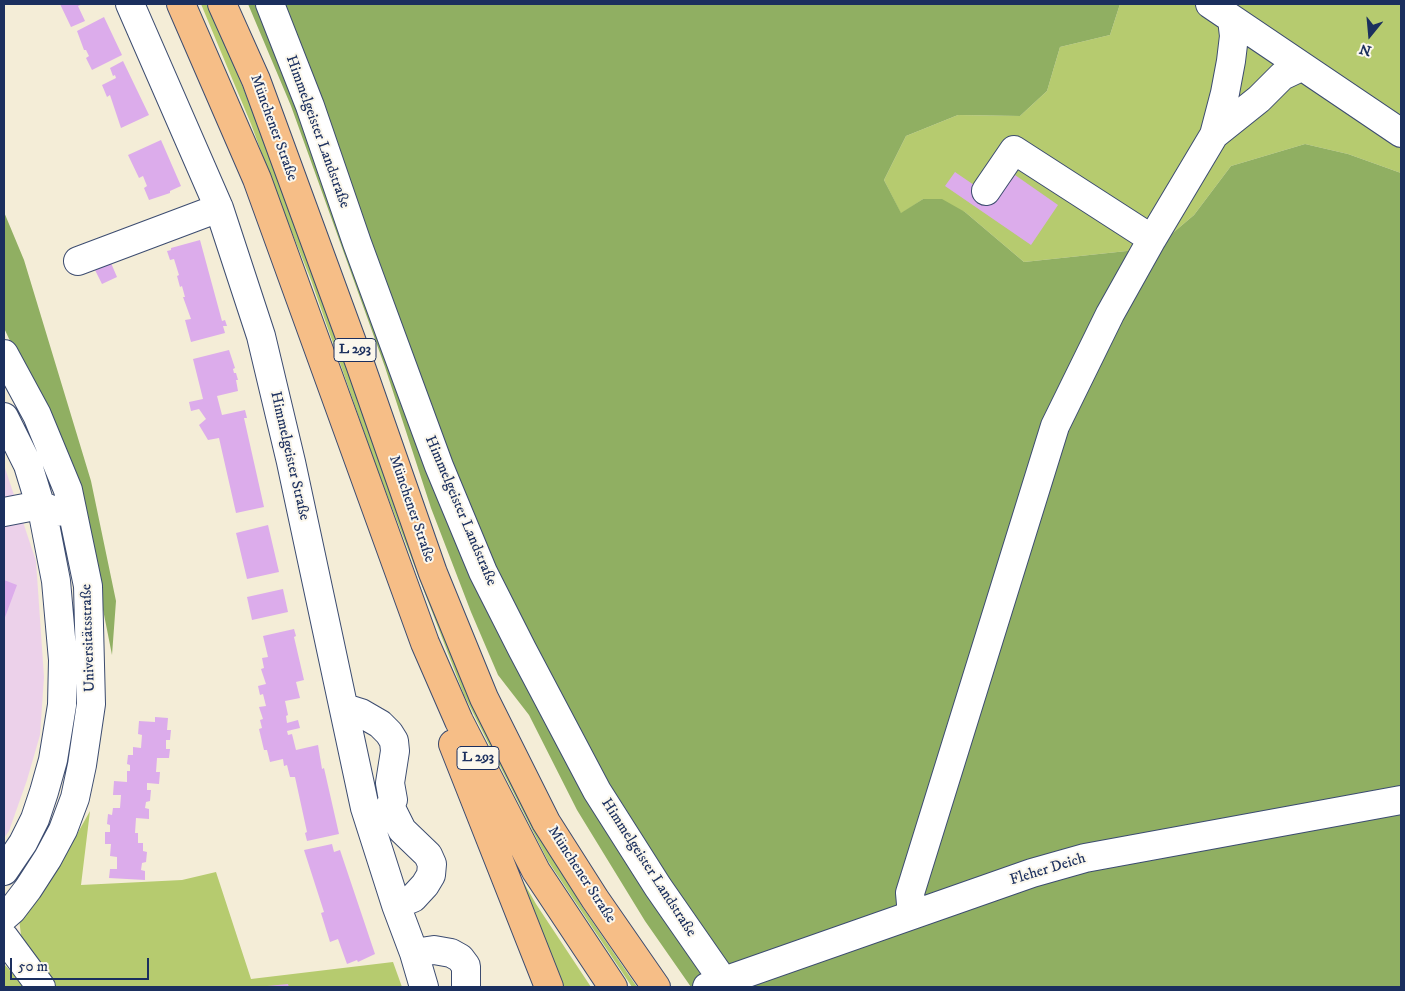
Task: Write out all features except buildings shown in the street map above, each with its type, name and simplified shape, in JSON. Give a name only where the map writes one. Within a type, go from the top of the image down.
[{"type":"highway","name":"Münchener Straße","points":[[181,4],[257,179],[425,643],[459,721],[536,870],[613,987]]},
{"type":"highway","name":"Münchener Straße","points":[[222,4],[256,80],[360,364],[433,573],[484,698],[546,822],[595,899],[656,987]]},
{"type":"highway","points":[[425,643],[424,674],[428,686],[456,751],[549,987]]},
{"type":"street","name":"Himmelgeister Straße","points":[[130,4],[219,208],[261,336],[291,462],[359,774],[382,799],[402,830],[428,855],[432,864],[431,875],[426,886],[413,898],[396,904]]},
{"type":"street","name":"Himmelgeister Landstraße","points":[[270,4],[310,106],[357,243],[439,466],[483,572],[597,791],[658,887],[715,984]]},
{"type":"street","points":[[1210,4],[1401,133]]},
{"type":"street","points":[[912,915],[910,893],[1056,426],[1110,314],[1214,135],[1231,60],[1234,36],[1232,19]]},
{"type":"street","points":[[1214,135],[1259,99],[1282,76],[1301,67]]},
{"type":"street","points":[[986,191],[1014,150],[1152,239]]},
{"type":"street","points":[[78,261],[219,208]]},
{"type":"street","name":"Universitätsstraße","points":[[4,354],[37,415],[68,490],[88,586],[91,704],[75,798],[63,830],[28,889],[12,910],[4,917]]},
{"type":"street","name":"Universitätsstraße","points":[[4,417],[28,465],[40,505],[56,581],[62,660],[62,705],[53,760],[35,818],[23,843],[4,870]]},
{"type":"street","points":[[40,505],[54,489],[58,465]]},
{"type":"street","points":[[4,512],[40,505],[55,511],[77,528]]},
{"type":"street","name":"Himmelgeister Straße","points":[[345,708],[361,713],[380,724],[394,741],[396,751],[382,799],[396,904],[424,987]]},
{"type":"street","name":"Fleher Deich","points":[[715,984],[1032,873],[1085,858],[1401,800]]},
{"type":"street","points":[[4,937],[41,987]]},
{"type":"street","points":[[414,953],[434,950],[451,953],[460,958],[466,966],[466,987]]},
{"type":"shaded area","points":[[4,465],[36,561],[44,677],[40,735],[27,780],[9,831],[4,838]]},
{"type":"green space","points":[[201,4],[207,4],[236,70],[553,858],[583,908],[637,987],[632,987],[548,861],[464,695],[376,466],[311,280],[251,124]]},
{"type":"green space","points":[[248,4],[1120,4],[1110,35],[1060,47],[1047,91],[1020,116],[958,115],[906,136],[884,180],[901,213],[923,199],[942,199],[965,212],[1024,262],[1155,248],[1194,215],[1231,166],[1305,144],[1348,154],[1401,173],[1401,987],[691,987],[645,921],[577,810],[529,715],[498,675],[471,612],[431,508],[385,367],[291,106]]},
{"type":"green space","points":[[1120,4],[1401,4],[1401,173],[1348,154],[1305,144],[1231,166],[1194,215],[1155,248],[1024,262],[965,212],[923,199],[901,214],[884,180],[906,136],[958,115],[1020,116],[1047,91],[1060,47],[1110,35]]},
{"type":"green space","points":[[4,212],[24,260],[91,481],[116,601],[112,655],[93,559],[31,386],[4,328]]},
{"type":"green space","points":[[90,811],[81,885],[182,880],[216,872],[251,979],[393,962],[402,987],[56,987],[25,950],[19,919],[54,875]]},
{"type":"green space","points":[[520,876],[536,904],[591,987],[560,987]]},
{"type":"green space","points":[[4,964],[14,975],[25,987],[4,987]]}]
